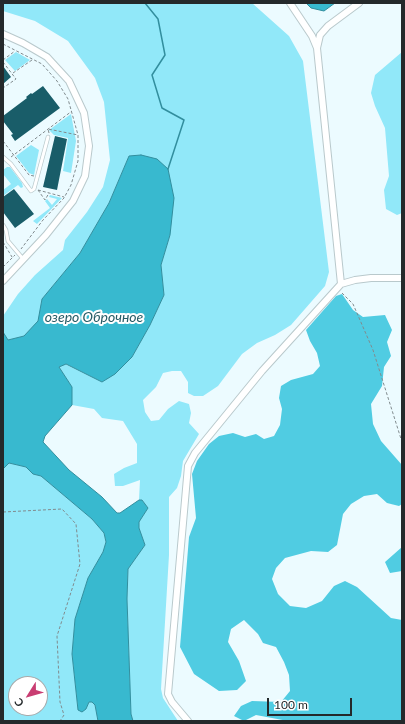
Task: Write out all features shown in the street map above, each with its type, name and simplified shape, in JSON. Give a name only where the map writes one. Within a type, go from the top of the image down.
[{"type":"street","points":[[290,3],[312,36],[317,48],[339,286]]},
{"type":"street","points":[[317,48],[320,35],[324,30],[359,3]]},
{"type":"street","points":[[3,34],[36,49],[59,68],[77,94],[88,132],[88,163],[80,189],[64,214],[24,260],[3,281]]},
{"type":"street","points":[[188,721],[172,702],[168,694],[188,466],[195,453],[262,371],[339,286],[355,280],[371,278],[402,278]]},
{"type":"lane","points":[[3,157],[5,162],[12,164],[31,190],[34,189],[49,136]]},
{"type":"lane","points":[[3,225],[8,241],[24,260]]},
{"type":"path","points":[[3,44],[42,64],[57,81],[73,110],[78,135],[78,161],[71,185],[64,198],[43,220],[17,253],[3,267]]},
{"type":"path","points":[[3,88],[16,79],[3,61],[16,50]]},
{"type":"path","points":[[12,74],[32,59]]},
{"type":"path","points":[[5,162],[73,110]]},
{"type":"path","points":[[48,129],[78,135]]},
{"type":"path","points":[[48,129],[49,136]]},
{"type":"path","points":[[3,141],[29,175],[41,178],[38,190],[45,200],[50,193]]},
{"type":"path","points":[[34,189],[64,198]]},
{"type":"path","points":[[3,242],[12,258]]},
{"type":"path","points":[[339,286],[353,304],[373,350],[402,442]]},
{"type":"path","points":[[3,512],[62,509],[76,524],[80,564],[57,636],[60,702],[64,715],[60,721]]},
{"type":"shaded area","points":[[3,3],[252,3],[289,36],[303,61],[329,272],[325,286],[291,325],[275,335],[257,343],[242,354],[218,386],[203,396],[194,396],[188,393],[188,382],[181,371],[172,371],[163,373],[156,387],[143,400],[145,412],[151,421],[159,420],[168,409],[179,401],[189,404],[191,413],[189,423],[199,434],[183,461],[181,476],[177,488],[169,497],[169,555],[161,689],[163,698],[178,721],[133,721],[131,714],[127,599],[128,569],[145,545],[139,528],[139,522],[148,508],[142,500],[139,500],[140,480],[123,486],[115,486],[114,474],[137,463],[137,444],[123,421],[102,418],[94,409],[72,405],[72,387],[59,367],[65,364],[102,382],[132,357],[150,325],[164,295],[161,265],[170,235],[129,156],[109,203],[80,253],[42,299],[39,321],[24,336],[8,340],[3,332],[3,316],[18,294],[35,275],[63,250],[65,240],[87,212],[103,187],[110,160],[104,102],[95,78],[68,41],[35,21],[3,11]]},
{"type":"shaded area","points":[[16,52],[30,60],[15,71],[5,60]]},
{"type":"shaded area","points":[[402,52],[402,213],[397,215],[386,209],[384,190],[389,176],[385,128],[371,93],[375,75]]},
{"type":"shaded area","points":[[71,114],[76,141],[71,173],[63,171],[68,138],[54,135],[49,130]]},
{"type":"shaded area","points":[[31,145],[39,150],[34,175],[29,173],[16,156]]},
{"type":"shaded area","points":[[10,167],[22,183],[23,187],[21,188],[18,185],[3,196],[3,190],[11,184],[3,174],[3,170]]},
{"type":"shaded area","points":[[50,195],[62,198],[37,224],[33,221],[50,208],[45,201],[47,199],[52,205],[57,199],[49,197]]},
{"type":"shaded area","points":[[342,294],[353,310],[363,317],[385,315],[392,330],[387,342],[391,356],[384,367],[382,386],[371,404],[373,424],[381,441],[402,465],[402,504],[399,506],[387,503],[377,494],[364,496],[351,504],[343,514],[337,545],[328,552],[311,551],[285,558],[276,568],[272,579],[278,594],[290,606],[306,608],[322,601],[334,586],[345,581],[357,587],[391,618],[402,620],[402,721],[288,721],[256,715],[244,721],[234,716],[241,706],[252,701],[281,702],[290,691],[289,675],[276,647],[263,643],[258,634],[244,620],[231,629],[228,642],[239,661],[246,681],[237,690],[219,691],[194,674],[180,647],[189,537],[196,518],[192,474],[197,461],[209,444],[219,436],[233,433],[245,437],[256,434],[264,439],[274,436],[280,425],[282,409],[279,398],[281,386],[291,380],[313,374],[320,366],[317,353],[306,330],[336,296]]},
{"type":"shaded area","points":[[9,463],[26,467],[33,474],[41,476],[92,519],[104,533],[106,543],[103,552],[88,578],[75,619],[72,654],[78,710],[86,709],[89,702],[92,702],[95,705],[98,721],[3,721],[3,469]]},
{"type":"shaded area","points":[[402,547],[402,571],[390,573],[385,562]]},
{"type":"water","points":[[306,3],[335,3],[324,11],[311,8]]},
{"type":"water","name":"озеро Оброчное","points":[[141,155],[157,159],[168,169],[174,198],[170,235],[161,265],[164,295],[150,325],[132,357],[115,374],[102,382],[66,364],[59,367],[72,387],[72,405],[45,436],[43,442],[69,470],[102,497],[117,513],[120,513],[139,500],[142,500],[148,508],[139,522],[139,528],[145,545],[128,569],[127,599],[131,714],[133,721],[98,721],[95,705],[92,702],[89,702],[86,709],[82,712],[78,710],[72,654],[75,619],[88,578],[103,552],[106,542],[104,533],[92,519],[41,476],[33,474],[26,467],[9,463],[3,469],[3,332],[8,340],[24,336],[38,321],[42,299],[80,253],[109,203],[129,156]]},
{"type":"building","points":[[3,66],[11,77],[3,84]]},
{"type":"building","points":[[43,86],[60,108],[15,141],[11,135],[13,134],[3,121],[3,116],[27,98],[26,97],[31,93],[32,94]]},
{"type":"building","points":[[55,136],[67,139],[57,190],[43,187]]},
{"type":"building","points":[[14,189],[34,214],[15,228],[3,212],[3,197]]},
{"type":"waterway","points":[[145,3],[158,19],[165,55],[152,75],[162,108],[184,120],[168,169]]}]
